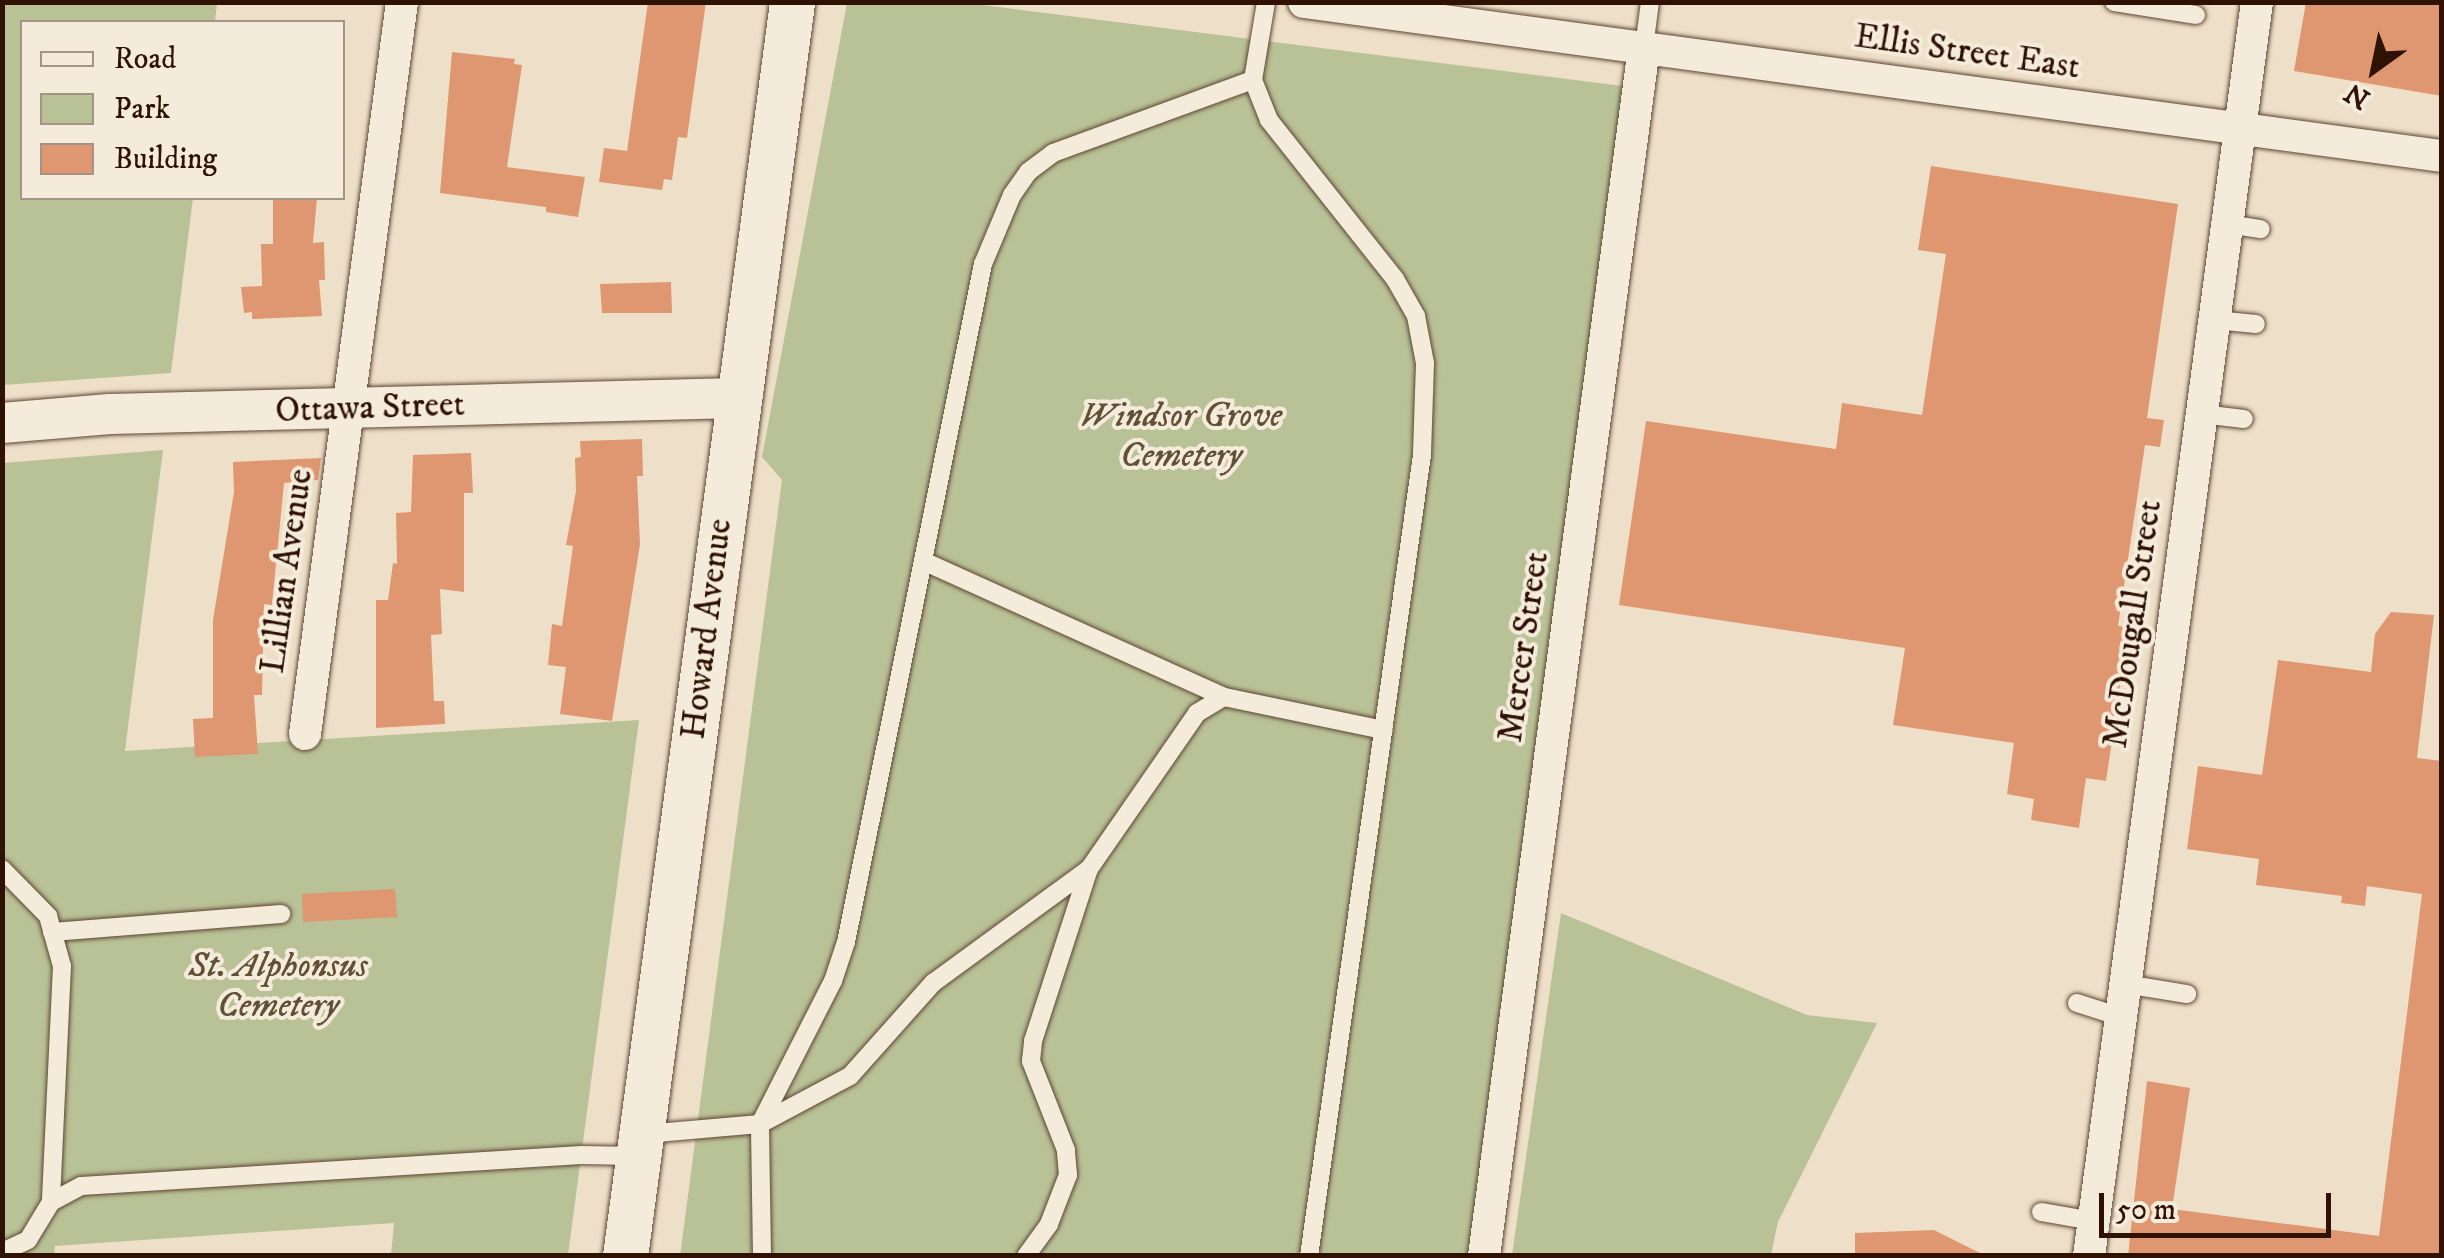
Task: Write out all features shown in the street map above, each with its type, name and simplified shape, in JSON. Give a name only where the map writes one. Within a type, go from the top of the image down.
[{"type":"main road","name":"Howard Avenue","points":[[624,1256],[792,2]]},
{"type":"street","name":"Lillian Avenue","points":[[306,734],[402,2]]},
{"type":"street","name":"Ellis Street East","points":[[1304,2],[2442,156]]},
{"type":"street","name":"McDougall Street","points":[[2089,1256],[2258,2]]},
{"type":"street","name":"Mercer Street","points":[[1484,1256],[1644,48]]},
{"type":"street","name":"Ottawa Street","points":[[2,423],[110,414],[737,398]]},
{"type":"lane","points":[[1266,2],[1253,80],[1269,120],[1394,279],[1416,316],[1426,411],[1309,1256]]},
{"type":"lane","points":[[1644,48],[1650,2]]},
{"type":"lane","points":[[2114,2],[2196,15]]},
{"type":"lane","points":[[762,1256],[760,1124],[833,982],[846,942],[983,264],[1012,196],[1028,172],[1054,153],[1253,80]]},
{"type":"lane","points":[[2228,224],[2261,229]]},
{"type":"lane","points":[[2215,320],[2256,324]]},
{"type":"lane","points":[[2202,414],[2244,419]]},
{"type":"lane","points":[[923,561],[1224,698],[1384,730]]},
{"type":"lane","points":[[1026,1256],[1049,1224],[1068,1175],[1066,1150],[1031,1061],[1032,1041],[1089,869],[1197,713],[1224,698]]},
{"type":"lane","points":[[2,869],[48,916],[62,966],[51,1202],[28,1240],[2,1252]]},
{"type":"lane","points":[[51,1202],[81,1186],[581,1155],[760,1124],[850,1076],[932,983],[1089,869]]},
{"type":"lane","points":[[52,932],[282,914]]},
{"type":"lane","points":[[2076,1003],[2187,994]]},
{"type":"lane","points":[[2041,1212],[2094,1221]]},
{"type":"green space","points":[[2,3],[217,3],[215,20],[20,20],[20,200],[193,200],[171,373],[3,385]]},
{"type":"green space","name":"Windsor Grove Cemetery","points":[[847,3],[967,3],[1638,88],[1469,1255],[680,1256],[782,480],[762,457]]},
{"type":"green space","name":"St. Alphonsus Cemetery","points":[[163,450],[125,751],[639,720],[568,1255],[391,1255],[394,1223],[55,1246],[54,1255],[3,1256],[3,463]]},
{"type":"green space","points":[[1561,913],[1807,1015],[1877,1023],[1778,1222],[1771,1255],[1512,1255]]},
{"type":"building","points":[[648,2],[706,2],[687,138],[678,137],[672,180],[664,179],[662,190],[599,182],[604,148],[627,151]]},
{"type":"building","points":[[2306,2],[2442,2],[2442,96],[2294,71]]},
{"type":"building","points":[[452,52],[515,59],[514,64],[522,65],[507,167],[585,177],[578,217],[546,212],[546,207],[440,193]]},
{"type":"building","points":[[1931,166],[2178,204],[2147,418],[2164,420],[2160,447],[2145,445],[2118,626],[2129,627],[2106,781],[2086,778],[2079,828],[2031,820],[2034,799],[2007,794],[2014,743],[1893,725],[1905,648],[1619,605],[1646,421],[1836,449],[1842,403],[1922,415],[1946,254],[1918,250]]},
{"type":"building","points":[[273,200],[317,200],[313,243],[324,242],[325,280],[319,280],[322,316],[252,319],[252,312],[244,313],[241,287],[262,286],[261,244],[273,244]]},
{"type":"building","points":[[671,282],[672,313],[602,313],[600,284]]},
{"type":"building","points":[[642,439],[643,476],[637,476],[640,544],[612,721],[560,714],[566,667],[548,665],[552,624],[562,626],[573,546],[566,545],[576,491],[575,458],[581,457],[580,441]]},
{"type":"building","points":[[471,453],[473,493],[464,493],[464,592],[440,589],[442,634],[431,635],[434,701],[444,701],[445,724],[376,728],[376,600],[388,600],[393,563],[397,564],[396,513],[411,512],[413,455]]},
{"type":"building","points":[[321,458],[318,480],[284,483],[272,605],[264,604],[262,695],[254,695],[258,754],[195,757],[193,719],[213,718],[213,620],[234,492],[233,462]]},
{"type":"building","points":[[2391,612],[2434,615],[2417,758],[2442,761],[2442,1256],[2128,1256],[2147,1081],[2190,1088],[2172,1209],[2379,1236],[2422,894],[2367,886],[2365,906],[2341,903],[2342,896],[2256,885],[2259,859],[2187,849],[2198,766],[2262,775],[2278,660],[2371,672],[2375,634]]},
{"type":"building","points":[[395,889],[397,917],[303,922],[302,894]]},
{"type":"building","points":[[1934,1230],[1986,1256],[1855,1256],[1855,1233]]}]
